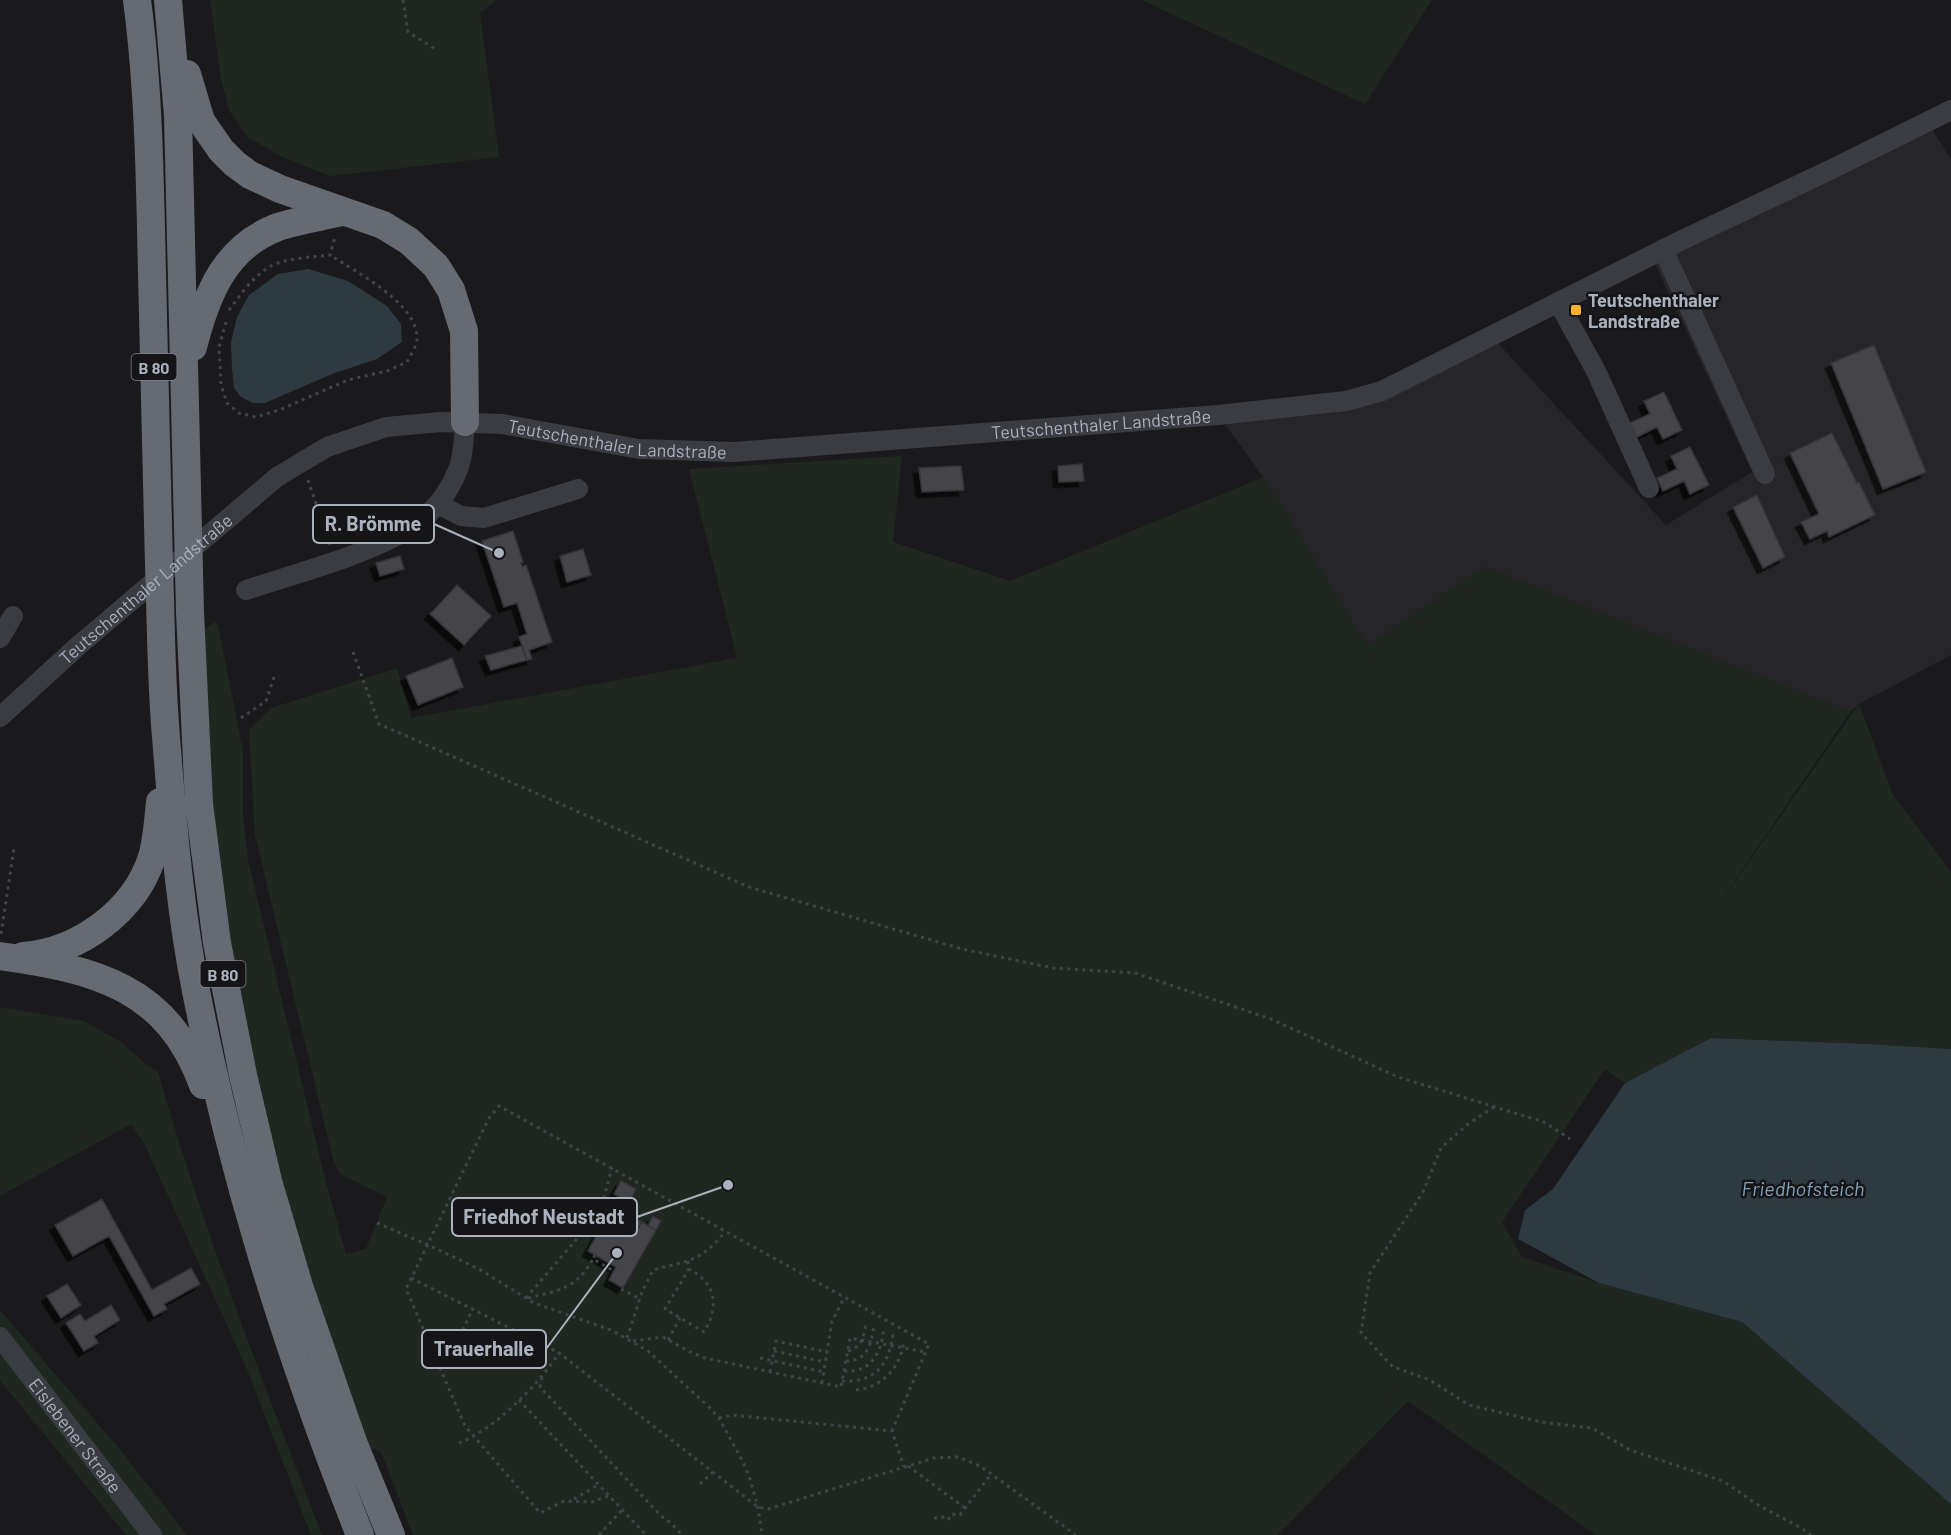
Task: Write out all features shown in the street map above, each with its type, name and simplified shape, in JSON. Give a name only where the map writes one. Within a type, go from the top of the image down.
[{"type":"highway","name":"B 80","points":[[138,0],[147,87],[150,156],[154,396],[166,734],[176,848],[191,960],[225,1126],[244,1200],[273,1296],[327,1452],[360,1535]]},
{"type":"highway","name":"B 80","points":[[168,3],[178,116],[190,612],[199,804],[217,943],[243,1075],[268,1181],[299,1286],[349,1430],[391,1535]]},
{"type":"highway","points":[[168,3],[201,121],[221,150],[235,164],[265,183],[383,225],[403,237],[429,258],[444,278],[456,303],[464,331],[465,422]]},
{"type":"highway","points":[[184,390],[206,301],[213,284],[229,262],[251,242],[276,228],[342,212]]},
{"type":"highway","points":[[4,951],[45,952],[82,938],[113,916],[134,893],[147,870],[156,840],[166,734]]},
{"type":"highway","points":[[4,951],[102,978],[133,993],[161,1014],[179,1036],[194,1061],[244,1200]]},
{"type":"street","name":"Teutschenthaler Landstraße","points":[[0,717],[78,646],[265,486],[311,455],[347,439],[401,425],[465,422],[530,428],[639,450],[734,452],[1195,417],[1346,401],[1382,391],[1663,249],[1951,110]]},
{"type":"street","points":[[1663,249],[1765,474]]},
{"type":"street","points":[[1558,302],[1596,371],[1649,488]]},
{"type":"street","points":[[246,590],[396,538],[419,523],[438,504],[458,468],[463,449],[465,422]]},
{"type":"street","points":[[438,504],[461,516],[484,518],[578,489]]},
{"type":"street","points":[[0,638],[13,616]]},
{"type":"street","name":"Eislebener Straße","points":[[0,1337],[152,1535]]},
{"type":"path","points":[[403,0],[408,33],[435,49]]},
{"type":"path","points":[[330,255],[342,212]]},
{"type":"path","points":[[226,320],[219,347],[221,385],[227,403],[239,412],[256,417],[279,410],[348,380],[387,371],[407,362],[417,341],[413,321],[394,299],[369,278],[330,255],[303,258],[271,266],[247,286],[229,311]]},
{"type":"path","points":[[307,475],[335,561]]},
{"type":"path","points":[[353,651],[379,724],[749,887],[962,949],[1053,968],[1135,973],[1271,1019],[1398,1077],[1544,1122],[1570,1139]]},
{"type":"path","points":[[241,718],[266,701],[274,677]]},
{"type":"path","points":[[4,951],[14,848]]},
{"type":"path","points":[[598,1485],[540,1513],[465,1426],[406,1289],[489,1118],[499,1106],[929,1344],[892,1431],[906,1467],[964,1508]]},
{"type":"path","points":[[1494,1107],[1468,1124],[1441,1148],[1423,1192],[1370,1273],[1361,1333],[1394,1367],[1430,1380],[1469,1405],[1542,1422],[1592,1428],[1630,1450],[1723,1481],[1758,1505],[1811,1535]]},
{"type":"path","points":[[526,1298],[600,1212],[612,1168]]},
{"type":"path","points":[[377,1223],[479,1269],[534,1303],[611,1330],[633,1341],[655,1357],[719,1418],[743,1462],[758,1507],[762,1535]]},
{"type":"path","points":[[627,1338],[653,1270],[688,1261],[708,1250],[725,1232]]},
{"type":"path","points":[[526,1298],[569,1286],[581,1278],[594,1257],[614,1271]]},
{"type":"path","points":[[688,1261],[689,1269],[665,1309],[704,1332],[712,1317],[713,1301],[708,1285],[689,1269]]},
{"type":"path","points":[[411,1278],[559,1353],[758,1507],[768,1509],[934,1458],[958,1457],[980,1466],[1076,1535]]},
{"type":"path","points":[[621,1289],[640,1299]]},
{"type":"path","points":[[822,1383],[832,1321],[844,1298]]},
{"type":"path","points":[[430,1346],[461,1334],[473,1308]]},
{"type":"path","points":[[668,1340],[680,1318]]},
{"type":"path","points":[[848,1351],[857,1347],[863,1340],[866,1322]]},
{"type":"path","points":[[846,1361],[863,1356],[872,1342],[874,1325]]},
{"type":"path","points":[[844,1371],[857,1370],[869,1365],[878,1356],[884,1329]]},
{"type":"path","points":[[461,1334],[519,1362],[534,1357],[543,1344]]},
{"type":"path","points":[[842,1381],[859,1380],[874,1374],[886,1361],[893,1334]]},
{"type":"path","points":[[633,1341],[663,1337],[690,1353],[705,1358],[841,1387],[850,1338],[926,1352]]},
{"type":"path","points":[[856,1390],[868,1388],[885,1378],[898,1362],[904,1340]]},
{"type":"path","points":[[770,1372],[776,1341],[827,1352]]},
{"type":"path","points":[[774,1351],[826,1362]]},
{"type":"path","points":[[459,1443],[474,1438],[519,1400],[542,1377],[559,1353]]},
{"type":"path","points":[[760,1358],[824,1372]]},
{"type":"path","points":[[542,1377],[540,1387],[661,1516],[682,1535]]},
{"type":"path","points":[[519,1400],[646,1535]]},
{"type":"path","points":[[719,1418],[732,1415],[892,1431]]},
{"type":"path","points":[[700,1484],[713,1472]]},
{"type":"path","points":[[934,1518],[943,1516],[948,1520],[952,1515],[960,1515],[991,1474]]},
{"type":"path","points":[[571,1500],[592,1502],[608,1496]]},
{"type":"path","points":[[599,1535],[622,1510]]},
{"type":"path","points":[[604,1530],[607,1535]]},
{"type":"shaded area","points":[[210,0],[496,0],[480,13],[499,157],[330,176],[280,156],[248,137],[230,112],[221,80]]},
{"type":"shaded area","points":[[1142,0],[1432,0],[1365,104]]},
{"type":"shaded area","points":[[1931,128],[1951,159],[1951,655],[1859,704],[1850,712],[1485,567],[1367,646],[1264,478],[1224,423],[1333,411],[1497,342],[1666,525],[1752,472],[1655,264]]},
{"type":"shaded area","points":[[902,456],[893,542],[1010,581],[1264,477],[1367,646],[1485,567],[1850,712],[1697,936],[1859,704],[1893,795],[1951,872],[1951,1049],[1711,1038],[1625,1083],[1605,1069],[1502,1222],[1522,1257],[1599,1283],[1742,1322],[1951,1504],[1951,1535],[1596,1535],[1408,1401],[1278,1535],[413,1535],[381,1452],[365,1446],[314,1293],[272,1145],[240,999],[220,878],[211,798],[202,632],[215,622],[218,625],[243,752],[243,816],[248,860],[325,1179],[346,1254],[366,1249],[387,1197],[340,1174],[334,1163],[255,835],[249,730],[271,708],[397,668],[411,718],[737,658],[689,469]]},
{"type":"shaded area","points":[[0,1007],[84,1021],[121,1042],[158,1072],[214,1248],[322,1535],[311,1535],[246,1367],[144,1143],[131,1124],[0,1196]]},
{"type":"shaded area","points":[[0,1310],[117,1446],[187,1535],[126,1535],[0,1380]]},
{"type":"water","points":[[308,269],[348,281],[387,306],[401,324],[402,342],[377,359],[332,374],[265,403],[253,403],[241,397],[234,388],[231,343],[237,317],[249,295],[278,274]]},
{"type":"water","name":"Friedhofsteich","points":[[1711,1038],[1951,1049],[1951,1504],[1742,1322],[1599,1283],[1518,1239],[1525,1210],[1553,1189],[1625,1083]]},
{"type":"building","points":[[1874,345],[1926,472],[1883,489],[1831,363]]},
{"type":"building","points":[[1664,392],[1682,430],[1663,439],[1657,427],[1637,437],[1630,423],[1650,414],[1644,401]]},
{"type":"building","points":[[1832,433],[1875,515],[1829,537],[1827,531],[1810,539],[1801,522],[1819,514],[1790,453]]},
{"type":"building","points":[[1690,447],[1709,485],[1690,494],[1684,481],[1663,491],[1657,478],[1677,469],[1671,456]]},
{"type":"building","points":[[1082,464],[1084,481],[1059,482],[1058,466]]},
{"type":"building","points":[[961,466],[964,490],[922,492],[919,468]]},
{"type":"building","points":[[1757,495],[1785,557],[1763,568],[1733,507]]},
{"type":"building","points":[[513,531],[523,562],[522,567],[526,565],[552,642],[529,650],[532,659],[527,660],[519,637],[527,634],[517,603],[504,607],[482,541]]},
{"type":"building","points":[[583,549],[591,575],[567,582],[560,556]]},
{"type":"building","points":[[400,556],[404,569],[380,576],[376,563]]},
{"type":"building","points":[[457,585],[491,616],[464,645],[430,614]]},
{"type":"building","points":[[522,646],[527,660],[491,670],[485,656]]},
{"type":"building","points":[[452,658],[463,687],[418,705],[406,676]]},
{"type":"building","points":[[621,1181],[636,1189],[629,1203],[614,1194]]},
{"type":"building","points":[[102,1199],[152,1290],[191,1268],[200,1284],[164,1304],[167,1309],[154,1316],[109,1236],[73,1256],[55,1225]]},
{"type":"building","points":[[629,1215],[642,1222],[634,1236],[621,1229]]},
{"type":"building","points":[[653,1216],[661,1221],[656,1230],[648,1226]]},
{"type":"building","points":[[605,1220],[634,1236],[642,1222],[656,1230],[623,1288],[609,1280],[616,1267],[588,1251]]},
{"type":"building","points":[[67,1284],[81,1305],[61,1318],[47,1296]]},
{"type":"building","points":[[111,1305],[120,1320],[94,1336],[98,1343],[84,1351],[66,1323],[80,1314],[85,1321]]},
{"type":"place","name":"Teutschenthaler Landstraße","points":[[1576,310]]},
{"type":"place","name":"R. Brömme","points":[[499,553]]},
{"type":"place","name":"Friedhof Neustadt","points":[[728,1185]]},
{"type":"place","name":"Trauerhalle","points":[[617,1253]]}]
